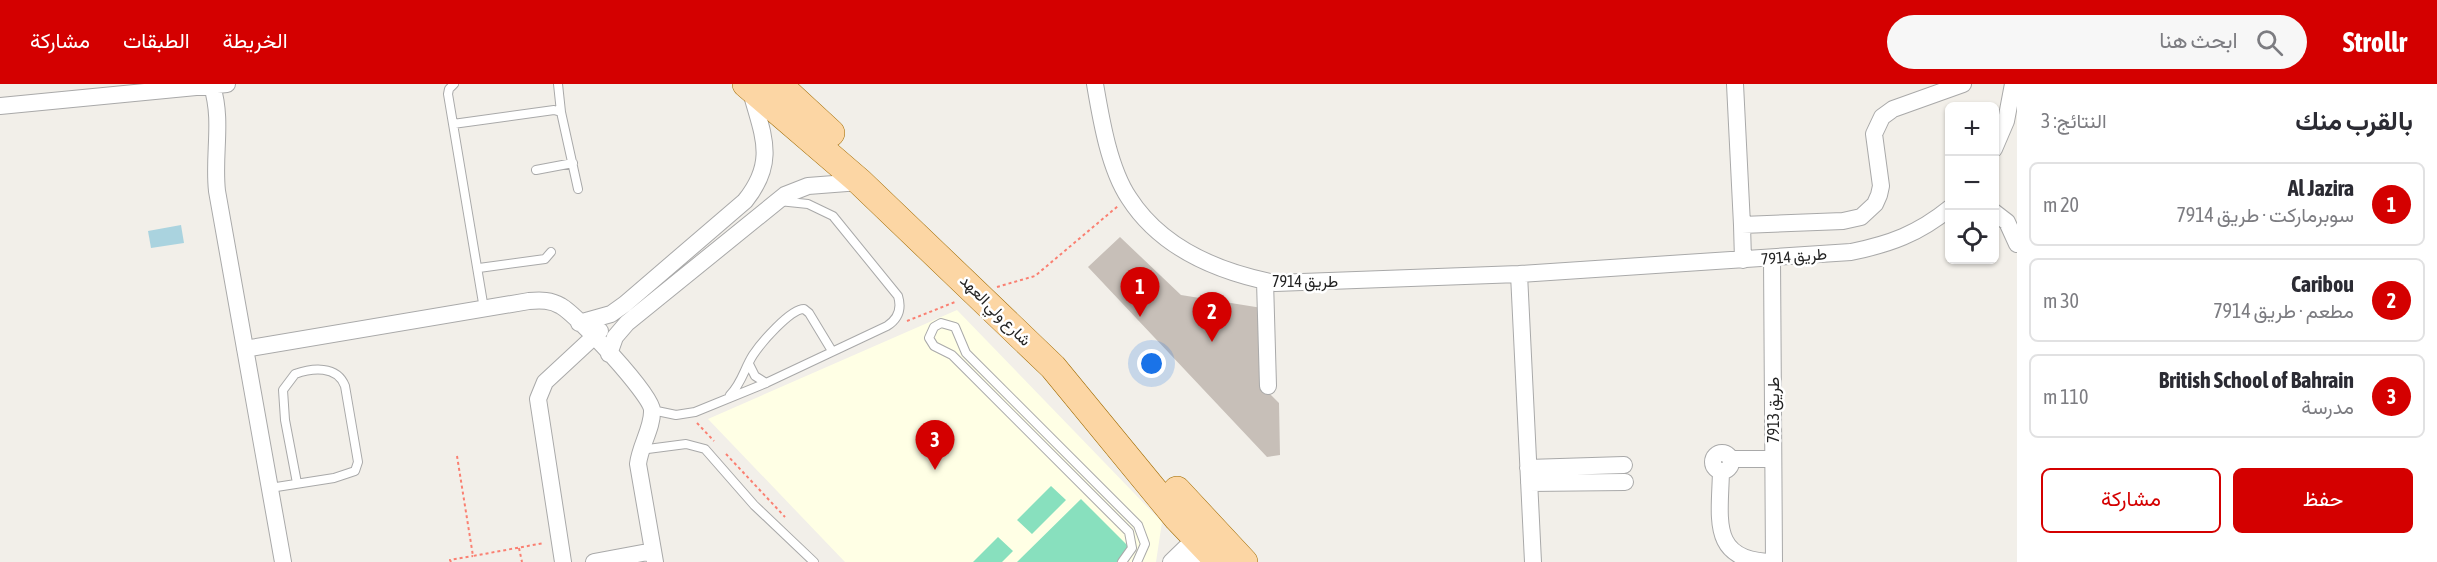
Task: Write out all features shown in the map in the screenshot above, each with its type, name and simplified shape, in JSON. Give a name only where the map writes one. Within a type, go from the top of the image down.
[{"type":"main road","name":"شارع ولي العهد","points":[[778,84],[893,189],[957,265]]},
{"type":"main road","name":"شارع ولي العهد","points":[[748,86],[957,265],[1053,367],[1206,545],[1244,562]]},
{"type":"street","name":"طريق 7914","points":[[1095,84],[1102,123],[1128,197],[1146,219],[1173,242],[1209,265],[1243,277],[1265,281],[1519,274],[1851,252],[1889,244],[1932,222],[1947,210]]},
{"type":"street","points":[[1735,84],[1743,260]]},
{"type":"street","points":[[1742,225],[1843,221],[1861,217],[1875,204],[1881,186],[1874,134],[1882,117],[1893,109],[1964,84]]},
{"type":"street","points":[[1999,139],[2006,120],[2013,84]]},
{"type":"street","points":[[0,106],[219,85],[215,161],[216,191],[283,562]]},
{"type":"street","points":[[579,322],[611,314],[625,304],[745,201],[758,185],[765,165],[766,144],[748,86]]},
{"type":"street","points":[[609,354],[615,337],[627,323],[776,201],[808,186],[860,182]]},
{"type":"street","points":[[745,201],[757,216]]},
{"type":"street","points":[[1999,215],[2007,222],[2017,244]]},
{"type":"street","name":"طريق 7913","points":[[1772,258],[1774,562]]},
{"type":"street","points":[[1519,274],[1533,562]]},
{"type":"street","points":[[1265,281],[1268,386]]},
{"type":"street","points":[[245,350],[530,301],[550,301],[560,305],[594,337],[645,392],[652,410],[640,450],[639,474],[654,557],[594,562]]},
{"type":"street","points":[[563,562],[538,399],[545,382],[615,318],[625,304]]},
{"type":"street","points":[[1773,459],[1726,465],[1720,532],[1725,544],[1750,560],[1774,562]]},
{"type":"street","points":[[1528,475],[1624,474]]},
{"type":"street","points":[[1171,562],[1206,545]]},
{"type":"lane","points":[[454,84],[448,92],[484,309]]},
{"type":"lane","points":[[558,84],[561,112],[578,189]]},
{"type":"lane","points":[[453,124],[554,110],[561,112]]},
{"type":"lane","points":[[537,170],[573,163]]},
{"type":"lane","points":[[652,410],[666,414],[686,414],[766,383],[893,322],[900,310],[898,296],[833,216],[808,204],[776,201]]},
{"type":"lane","points":[[478,268],[545,259],[551,252]]},
{"type":"lane","points":[[728,397],[739,385],[762,344],[797,309],[809,313],[832,351]]},
{"type":"lane","points":[[1122,562],[1132,548],[1129,532],[948,352],[931,342],[930,334],[937,324],[946,323],[955,327],[966,353],[1138,525],[1145,543],[1137,562]]},
{"type":"lane","points":[[948,352],[961,344]]},
{"type":"lane","points":[[749,364],[755,376],[766,383]]},
{"type":"lane","points":[[270,488],[352,473],[357,467],[345,386],[340,376],[330,370],[295,374],[283,390],[285,420],[297,483]]},
{"type":"lane","points":[[640,450],[686,444],[705,449],[754,505],[814,562]]},
{"type":"path","points":[[907,321],[983,291],[1035,276],[1128,197]]},
{"type":"path","points":[[696,421],[792,525]]},
{"type":"path","points":[[457,456],[473,556]]},
{"type":"path","points":[[451,562],[450,560],[559,541]]},
{"type":"path","points":[[519,548],[522,562]]},
{"type":"shaded area","points":[[957,310],[1162,522],[1156,562],[845,562],[708,419]]},
{"type":"green space","points":[[1051,486],[1066,500],[1032,534],[1017,520]]},
{"type":"green space","points":[[1081,499],[1132,550],[1120,562],[1017,562]]},
{"type":"green space","points":[[998,537],[1013,551],[1002,562],[973,562]]},
{"type":"water","points":[[181,225],[184,243],[151,248],[148,231]]},
{"type":"building","points":[[1120,237],[1181,295],[1262,308],[1263,387],[1279,403],[1280,455],[1267,457],[1088,267]]},
{"type":"place","name":"Al Jazira","points":[[1140,317]]},
{"type":"place","name":"Caribou","points":[[1212,342]]},
{"type":"place","name":"British School of Bahrain","points":[[935,470]]}]
